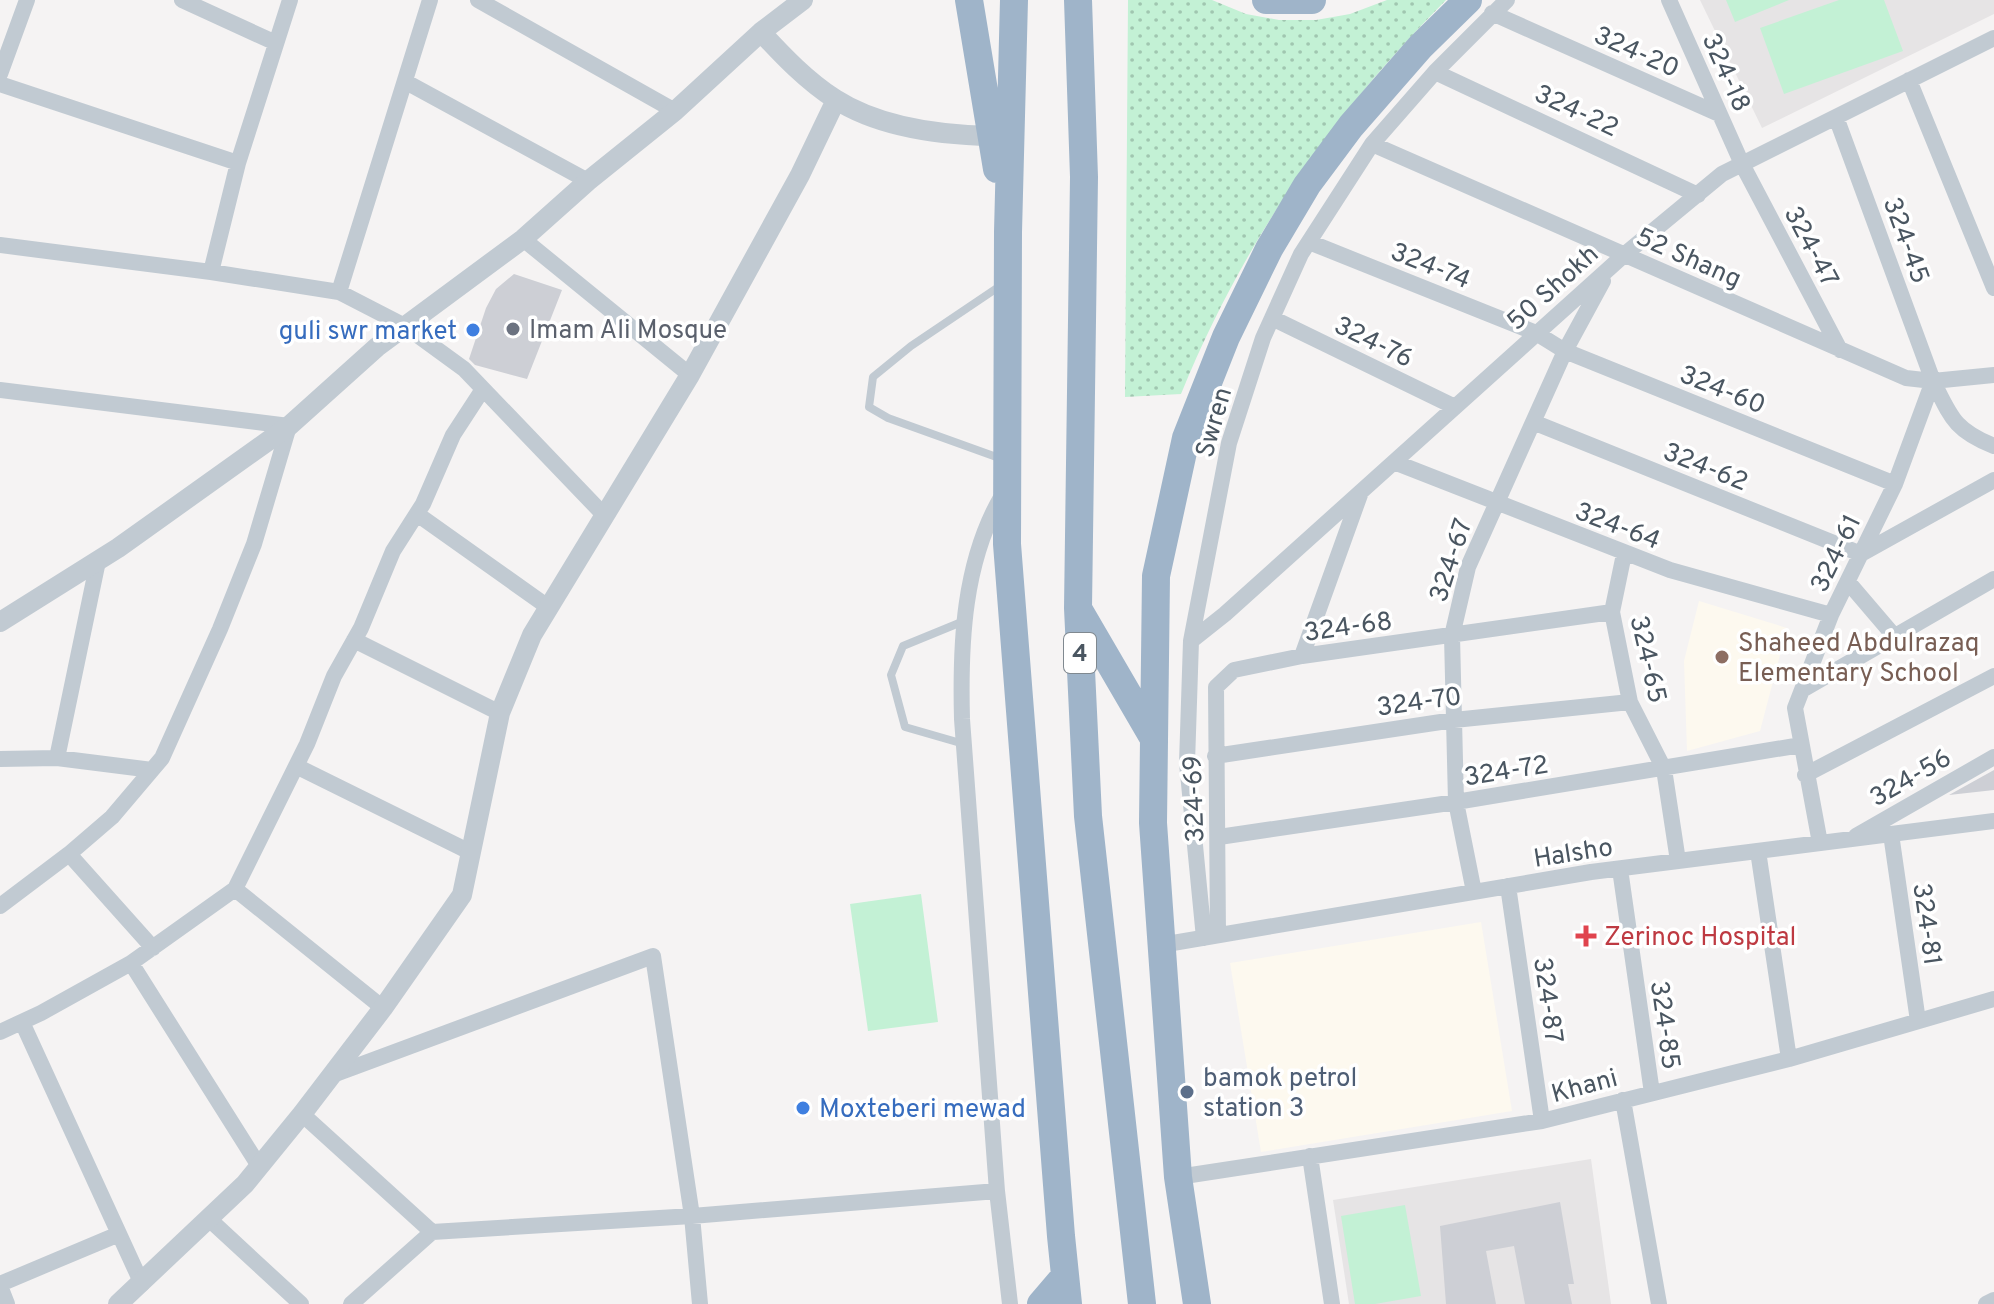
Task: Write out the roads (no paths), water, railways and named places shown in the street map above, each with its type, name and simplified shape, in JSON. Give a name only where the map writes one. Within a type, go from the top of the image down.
[{"type":"highway","points":[[969,0],[1008,232]]},
{"type":"highway","points":[[1014,0],[1008,232],[1007,544],[1068,1304]]},
{"type":"highway","name":"4","points":[[1078,0],[1084,177],[1078,608],[1088,816],[1142,1304]]},
{"type":"highway","points":[[1084,177],[1097,0]]},
{"type":"highway","points":[[1266,0],[1312,0]]},
{"type":"highway","points":[[1197,1304],[1178,1177],[1153,823],[1156,576],[1186,438],[1226,337],[1269,249],[1307,185],[1351,126],[1420,47],[1480,6]]},
{"type":"highway","points":[[1078,608],[1154,739]]},
{"type":"highway","points":[[1041,1304],[1065,1276]]},
{"type":"street","points":[[0,74],[27,0]]},
{"type":"street","points":[[182,0],[276,43]]},
{"type":"street","points":[[211,272],[238,163],[290,0]]},
{"type":"street","points":[[339,292],[430,0]]},
{"type":"street","points":[[478,0],[675,111]]},
{"type":"street","points":[[0,622],[98,561],[289,426],[377,347],[523,239],[588,181],[675,111],[761,32],[803,0]]},
{"type":"street","name":"Swren","points":[[1211,936],[1187,763],[1191,641],[1229,443],[1263,338],[1309,242],[1372,144],[1435,72],[1480,6],[1507,0]]},
{"type":"street","name":"324-18","points":[[1669,0],[1742,164]]},
{"type":"street","name":"324-20","points":[[1480,6],[1719,114]]},
{"type":"street","points":[[761,32],[791,65],[836,100],[865,113],[927,131],[992,136]]},
{"type":"street","name":"50 Shokh","points":[[1191,641],[1225,614],[1624,255],[1722,174],[1994,38]]},
{"type":"street","name":"324-22","points":[[1435,72],[1698,195]]},
{"type":"street","points":[[1909,80],[1994,288]]},
{"type":"street","points":[[406,82],[588,181]]},
{"type":"street","points":[[0,84],[238,163]]},
{"type":"street","points":[[118,1304],[209,1219],[259,1166],[383,1008],[462,895],[500,713],[532,635],[690,375],[800,175],[836,100]]},
{"type":"street","name":"324-45","points":[[1836,117],[1933,381],[1953,422],[1973,437],[1994,446]]},
{"type":"street","name":"52 Shang","points":[[1372,144],[1906,378],[1933,381],[1994,375]]},
{"type":"street","name":"324-47","points":[[1742,164],[1840,350]]},
{"type":"street","points":[[523,239],[690,375]]},
{"type":"street","name":"324-74","points":[[1309,242],[1536,333]]},
{"type":"street","points":[[0,245],[339,292],[405,326],[464,369],[604,515]]},
{"type":"street","name":"324-67","points":[[1474,892],[1456,802],[1452,636],[1468,567],[1565,351],[1610,269]]},
{"type":"street","name":"324-76","points":[[1272,318],[1455,407]]},
{"type":"street","name":"324-60","points":[[1536,333],[1565,351],[1895,484]]},
{"type":"street","name":"324-61","points":[[1820,843],[1795,708],[1831,615],[1895,484],[1933,381]]},
{"type":"street","points":[[0,1032],[131,963],[235,889],[296,766],[393,551],[417,514],[453,435],[483,389]]},
{"type":"street","points":[[0,390],[289,426]]},
{"type":"street","name":"324-62","points":[[1533,422],[1861,554]]},
{"type":"street","points":[[0,906],[112,817],[162,758],[254,544],[289,426]]},
{"type":"street","name":"324-64","points":[[1394,462],[1624,554],[1831,615]]},
{"type":"street","points":[[1008,473],[977,554],[960,657],[997,1191],[1010,1304]]},
{"type":"street","points":[[1861,554],[1994,480]]},
{"type":"street","points":[[1302,656],[1362,490]]},
{"type":"street","points":[[417,514],[548,607]]},
{"type":"street","name":"324-65","points":[[1624,554],[1612,612],[1630,702],[1664,769],[1678,861]]},
{"type":"street","points":[[57,758],[98,561]]},
{"type":"street","points":[[1802,690],[1994,579]]},
{"type":"street","points":[[1848,582],[1895,637]]},
{"type":"street","name":"324-68","points":[[1234,670],[1302,656],[1612,612]]},
{"type":"street","points":[[354,640],[500,713]]},
{"type":"street","name":"324-69","points":[[1211,936],[1219,837],[1216,687],[1234,670]]},
{"type":"street","points":[[1805,775],[1994,676]]},
{"type":"street","name":"324-70","points":[[1215,756],[1454,720],[1630,702]]},
{"type":"street","name":"324-72","points":[[1219,837],[1456,802],[1801,745]]},
{"type":"street","name":"324-56","points":[[1850,840],[1994,757]]},
{"type":"street","points":[[0,759],[57,758],[152,770]]},
{"type":"street","points":[[296,766],[470,852]]},
{"type":"street","name":"Halsho","points":[[1161,945],[1620,869],[1994,821]]},
{"type":"street","name":"324-81","points":[[1891,834],[1918,1021]]},
{"type":"street","points":[[1758,851],[1789,1059]]},
{"type":"street","points":[[69,854],[153,948]]},
{"type":"street","name":"324-85","points":[[1620,869],[1652,1093]]},
{"type":"street","name":"324-87","points":[[1508,886],[1542,1121]]},
{"type":"street","points":[[235,889],[383,1008]]},
{"type":"street","points":[[329,1076],[653,956],[692,1216],[700,1304]]},
{"type":"street","points":[[131,963],[259,1166]]},
{"type":"street","name":"Khani","points":[[1178,1177],[1542,1121],[1789,1059],[1994,999]]},
{"type":"street","points":[[22,1022],[142,1284]]},
{"type":"street","points":[[1623,1100],[1659,1304]]},
{"type":"street","points":[[302,1114],[432,1232]]},
{"type":"street","points":[[1310,1156],[1332,1304]]},
{"type":"street","points":[[351,1304],[432,1232],[692,1216],[997,1191]]},
{"type":"street","points":[[209,1219],[301,1304]]},
{"type":"street","points":[[7,1304],[0,1285],[119,1234]]},
{"type":"street","points":[[1986,1304],[1994,1300]]},
{"type":"lane","points":[[1008,281],[911,346],[873,377],[869,407],[1008,473]]},
{"type":"lane","points":[[964,744],[905,727],[891,675],[903,646],[965,620]]},
{"type":"place","name":"Imam Ali Mosque","points":[[513,329]]},
{"type":"place","name":"guli swr market","points":[[473,330]]},
{"type":"place","name":"Shaheed Abdulrazaq Elementary School","points":[[1722,657]]},
{"type":"place","name":"Zerinoc Hospital","points":[[1586,936]]},
{"type":"place","name":"bamok petrol station 3","points":[[1187,1092]]},
{"type":"place","name":"Moxteberi mewad","points":[[803,1108]]}]
